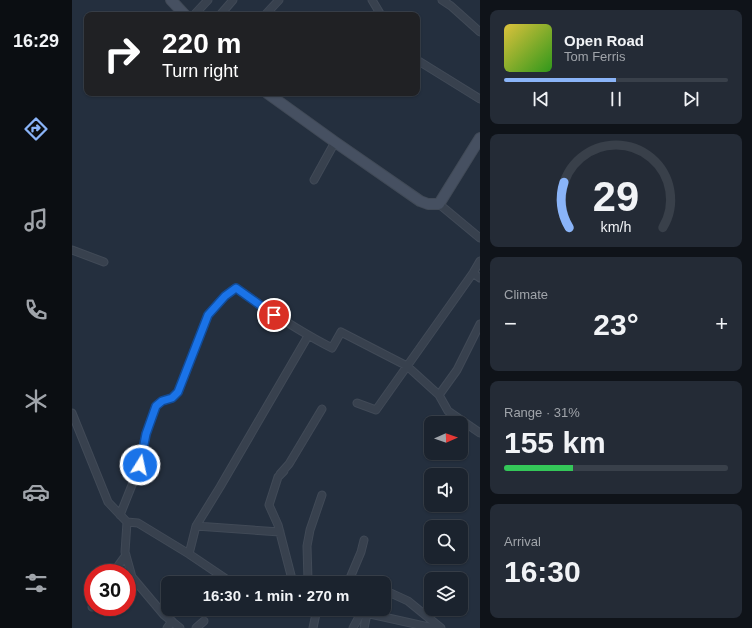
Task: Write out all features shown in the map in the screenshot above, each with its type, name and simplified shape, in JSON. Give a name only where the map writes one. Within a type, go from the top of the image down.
[{"type":"street","points":[[171,0],[182,12]]},
{"type":"street","points":[[197,12],[208,0]]},
{"type":"street","points":[[223,12],[233,0]]},
{"type":"street","points":[[268,12],[279,0]]},
{"type":"street","points":[[372,0],[379,12]]},
{"type":"street","points":[[442,0],[451,6],[480,32]]},
{"type":"street","points":[[420,62],[480,99]]},
{"type":"street","points":[[271,96],[420,201],[428,204],[439,204],[480,238]]},
{"type":"street","points":[[439,204],[480,138]]},
{"type":"street","points":[[314,180],[335,142]]},
{"type":"street","points":[[72,250],[104,262]]},
{"type":"street","points":[[357,404],[376,410],[480,261]]},
{"type":"street","points":[[473,273],[480,278]]},
{"type":"street","points":[[120,515],[140,465],[146,434],[156,406],[162,401],[172,398],[178,392],[208,315],[225,296],[236,288],[263,308],[308,336],[332,348],[341,332],[407,366],[439,395],[448,411],[480,432]]},
{"type":"street","points":[[439,395],[457,370],[480,324]]},
{"type":"street","points":[[189,554],[196,526],[308,336]]},
{"type":"street","points":[[292,576],[280,532],[269,505],[278,477],[289,464],[322,408]]},
{"type":"street","points":[[72,413],[108,502],[127,522],[138,524],[189,554],[222,576]]},
{"type":"street","points":[[278,477],[284,471]]},
{"type":"street","points":[[308,576],[307,546],[310,530],[322,495]]},
{"type":"street","points":[[127,522],[126,555],[132,577],[164,615],[180,628]]},
{"type":"street","points":[[196,526],[280,532]]},
{"type":"street","points":[[351,576],[361,552],[364,540]]},
{"type":"street","points":[[120,564],[126,555]]},
{"type":"street","points":[[391,593],[408,601],[441,628]]},
{"type":"street","points":[[313,628],[316,616]]},
{"type":"street","points":[[353,628],[361,616]]},
{"type":"street","points":[[364,616],[364,628]]},
{"type":"street","points":[[379,616],[419,627],[433,628]]},
{"type":"street","points":[[392,628],[394,620]]},
{"type":"street","points":[[167,628],[172,621]]},
{"type":"street","points":[[196,628],[204,621]]},
{"type":"route","points":[[140,465],[146,434],[156,406],[162,401],[172,398],[178,392],[208,315],[225,296],[236,288],[274,315]]}]
